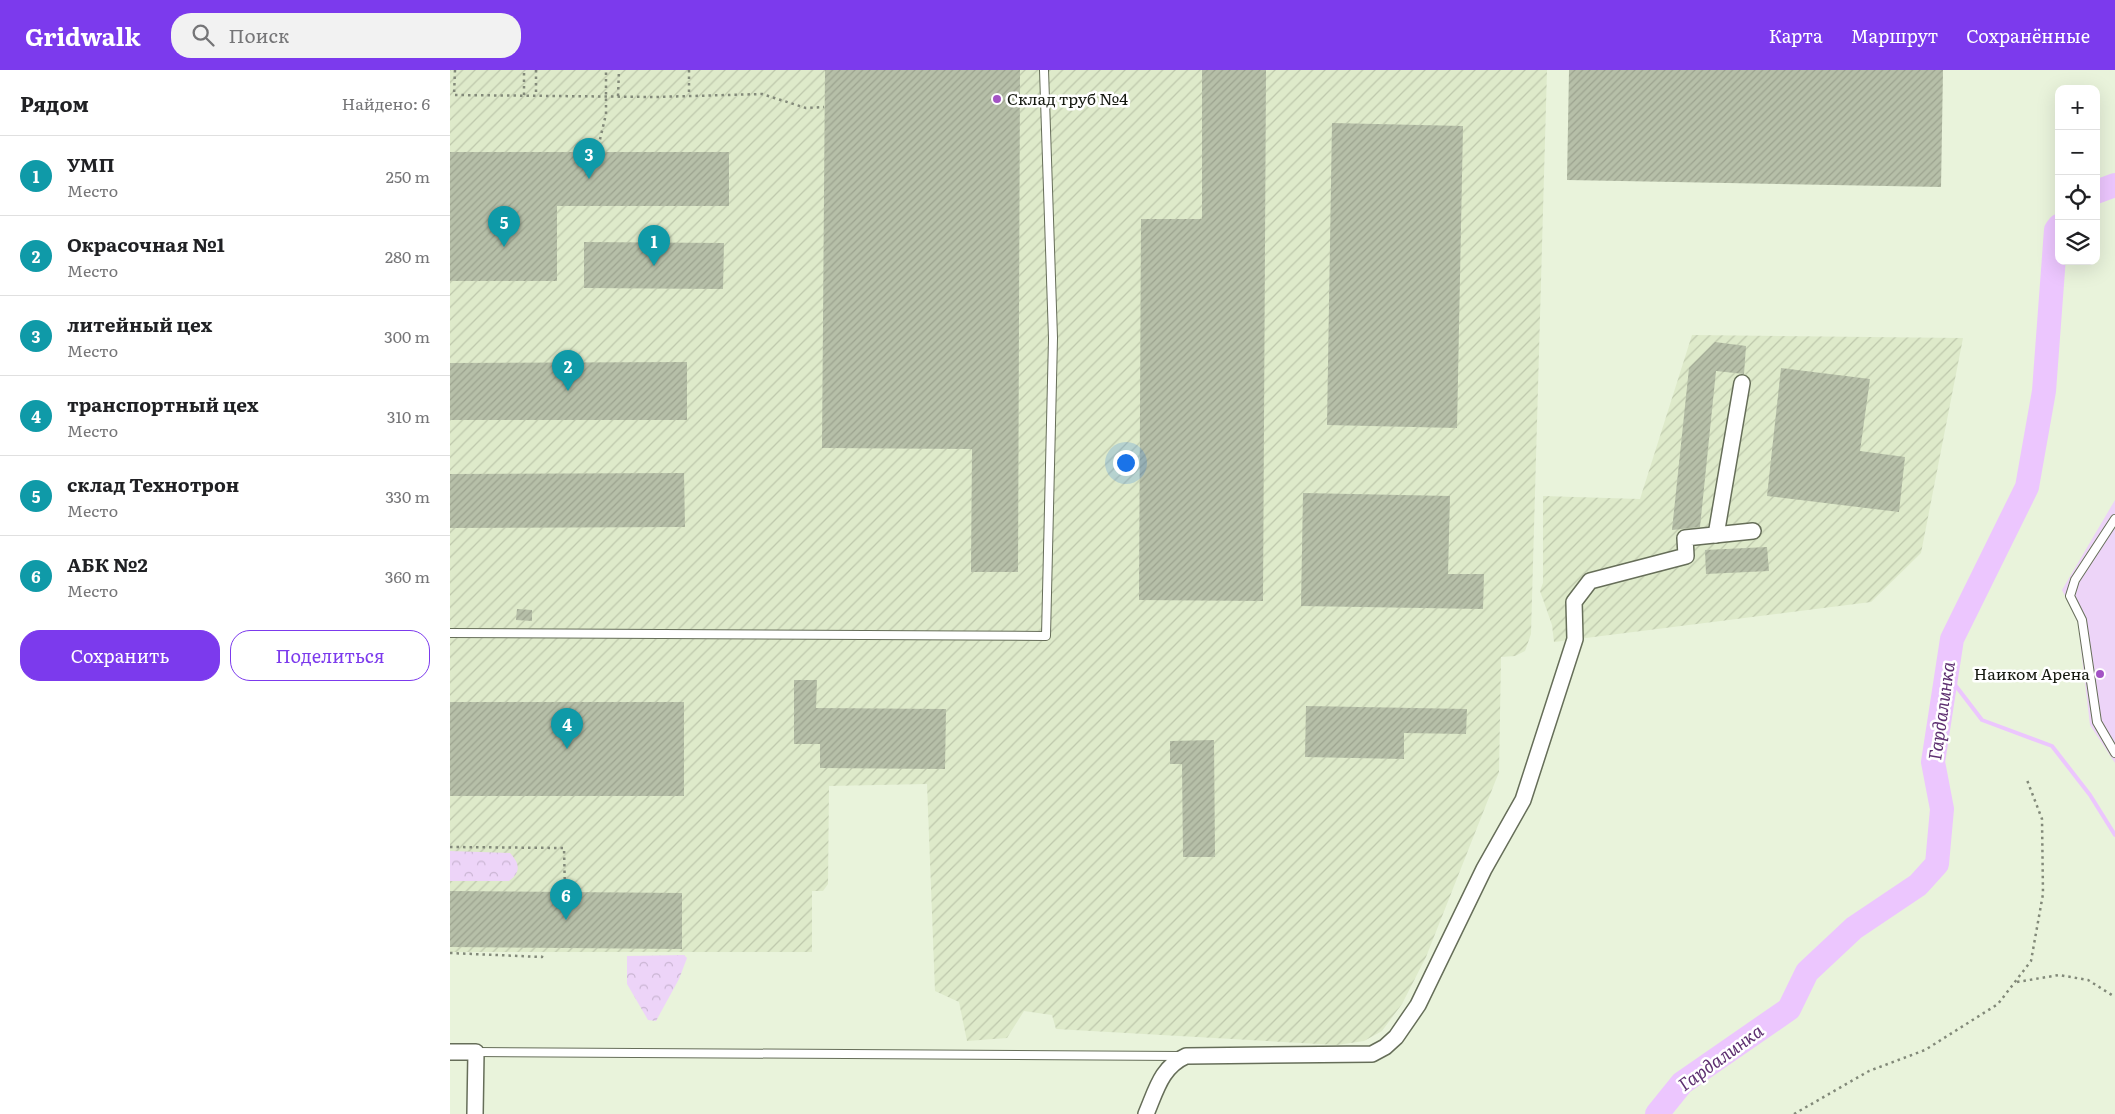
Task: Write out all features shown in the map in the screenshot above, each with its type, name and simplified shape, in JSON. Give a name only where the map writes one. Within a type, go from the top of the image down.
[{"type":"street","points":[[1716,535],[1742,383]]},
{"type":"street","points":[[1146,1114],[1165,1071],[1174,1062],[1186,1056],[1372,1054],[1385,1047],[1396,1037],[1418,1005],[1484,869],[1523,800],[1575,639],[1574,602],[1590,581],[1686,556],[1685,538],[1753,531]]},
{"type":"street","points":[[450,1052],[476,1052],[475,1114]]},
{"type":"lane","points":[[450,633],[1046,636],[1053,338],[1044,70]]},
{"type":"lane","points":[[2115,519],[2075,580],[2070,596],[2082,620],[2097,722],[2115,753]]},
{"type":"lane","points":[[476,1052],[1186,1056]]},
{"type":"path","points":[[454,70],[454,95]]},
{"type":"path","points":[[524,70],[524,95]]},
{"type":"path","points":[[536,70],[536,95]]},
{"type":"path","points":[[597,152],[603,131],[606,70]]},
{"type":"path","points":[[618,96],[619,70]]},
{"type":"path","points":[[689,70],[689,96]]},
{"type":"path","points":[[450,95],[689,96],[762,94],[806,108],[824,107]]},
{"type":"path","points":[[1794,1114],[1869,1070],[1925,1050],[1998,1004],[2031,961],[2043,894],[2042,819],[2027,780]]},
{"type":"path","points":[[450,847],[564,848],[565,892]]},
{"type":"path","points":[[450,953],[542,957],[543,953]]},
{"type":"path","points":[[2015,982],[2059,975],[2088,980],[2115,997]]},
{"type":"shaded area","points":[[450,70],[1547,70],[1531,634],[1525,651],[1515,656],[1501,657],[1499,772],[1426,957],[1402,1004],[1382,1031],[1364,1041],[1337,1045],[1056,1029],[1052,1015],[1024,1011],[1007,1038],[967,1041],[959,1002],[935,991],[927,784],[829,786],[828,884],[823,891],[812,891],[812,952],[450,952]]},
{"type":"shaded area","points":[[1692,335],[1963,338],[1921,553],[1871,602],[1554,642],[1552,625],[1540,591],[1543,583],[1543,496],[1640,499]]},
{"type":"green space","name":"Наиком Арена","points":[[2115,500],[2115,763],[2090,725],[2078,623],[2062,590]]},
{"type":"green space","points":[[450,851],[510,853],[516,861],[518,868],[516,874],[509,881],[450,881]]},
{"type":"green space","points":[[684,955],[687,958],[679,979],[656,1021],[648,1020],[627,984],[627,956]]},
{"type":"building","points":[[825,70],[1020,70],[1018,572],[971,572],[972,449],[822,448]]},
{"type":"building","points":[[1202,70],[1266,70],[1263,601],[1139,600],[1141,219],[1202,219]]},
{"type":"building","points":[[1569,70],[1943,70],[1941,187],[1567,180]]},
{"type":"building","points":[[1332,123],[1463,126],[1457,428],[1327,425]]},
{"type":"building","points":[[450,152],[729,152],[729,206],[557,206],[557,281],[450,281]]},
{"type":"building","points":[[584,242],[724,243],[723,289],[584,288]]},
{"type":"building","points":[[1715,342],[1746,346],[1744,374],[1716,371],[1700,527],[1672,530],[1689,368]]},
{"type":"building","points":[[687,362],[687,420],[450,420],[450,363]]},
{"type":"building","points":[[1781,368],[1870,379],[1860,451],[1905,457],[1899,512],[1767,496]]},
{"type":"building","points":[[684,473],[685,527],[450,528],[450,474]]},
{"type":"building","points":[[1303,493],[1450,496],[1448,574],[1484,574],[1483,609],[1301,606]]},
{"type":"building","points":[[1767,547],[1769,571],[1706,574],[1705,550]]},
{"type":"building","points":[[517,609],[532,610],[532,621],[516,620]]},
{"type":"building","points":[[794,680],[817,680],[816,708],[946,709],[945,769],[820,768],[820,744],[794,744]]},
{"type":"building","points":[[450,702],[684,702],[684,796],[450,796]]},
{"type":"building","points":[[1306,706],[1467,709],[1466,734],[1404,733],[1404,759],[1305,757]]},
{"type":"building","points":[[1214,740],[1215,857],[1183,857],[1182,764],[1170,764],[1170,741]]},
{"type":"building","points":[[450,891],[682,893],[682,949],[450,947]]},
{"type":"waterway","name":"Гардалинка","points":[[2100,191],[2115,185]]},
{"type":"waterway","name":"Гардалинка","points":[[1657,1114],[1682,1083],[1789,1009],[1807,972],[1854,928],[1918,885],[1937,864],[1942,809],[1933,762],[1952,639],[2027,487],[2044,391],[2055,243]]},
{"type":"waterway","points":[[1946,673],[1982,720],[2052,746],[2090,795],[2115,835]]},
{"type":"place","name":"Склад труб №4","points":[[997,99]]},
{"type":"place","name":"литейный цех","points":[[589,179]]},
{"type":"place","name":"склад Технотрон","points":[[504,247]]},
{"type":"place","name":"УМП","points":[[654,266]]},
{"type":"place","name":"Окрасочная №1","points":[[568,391]]},
{"type":"place","name":"Наиком Арена","points":[[2100,674]]},
{"type":"place","name":"транспортный цех","points":[[567,749]]},
{"type":"place","name":"АБК №2","points":[[566,920]]}]
